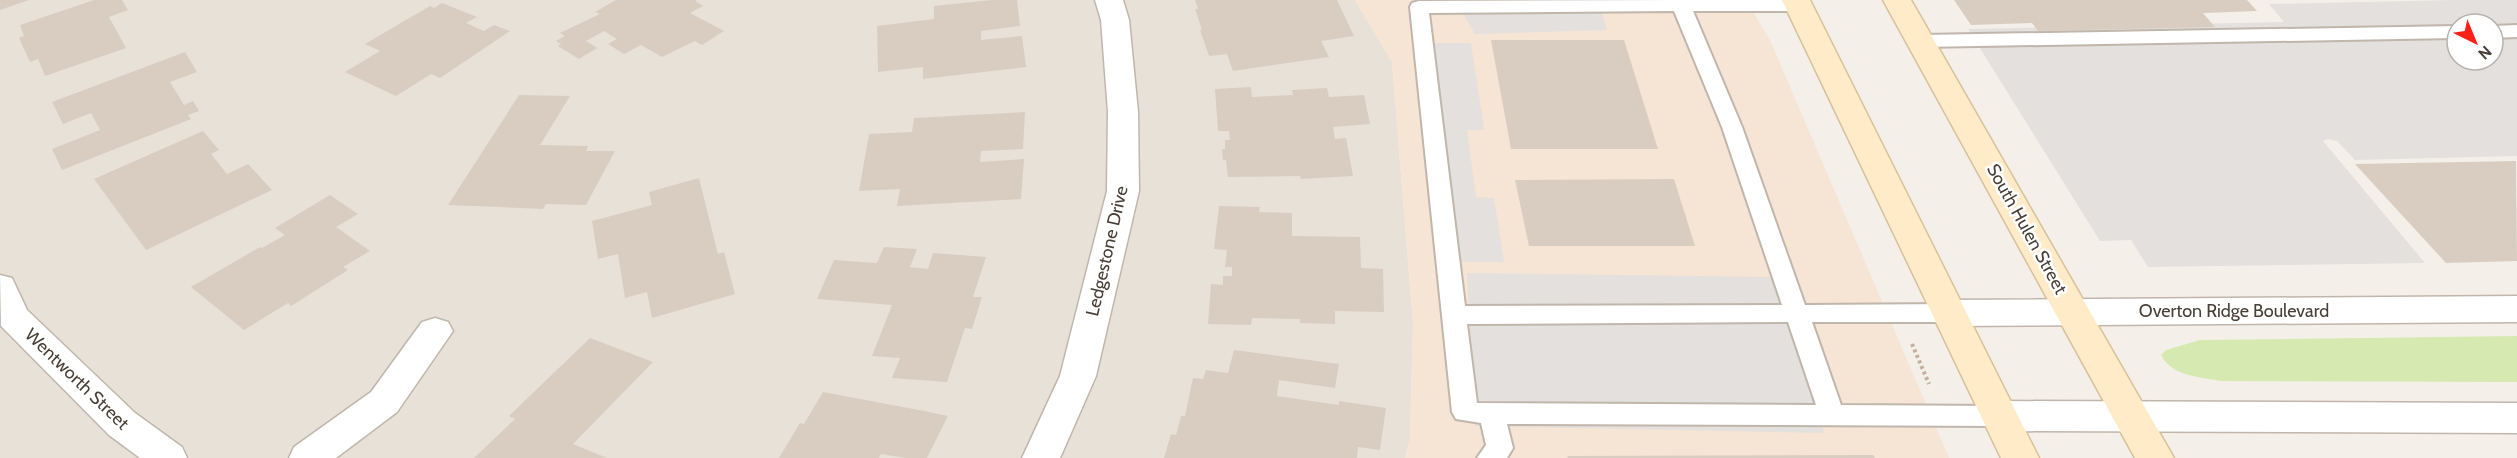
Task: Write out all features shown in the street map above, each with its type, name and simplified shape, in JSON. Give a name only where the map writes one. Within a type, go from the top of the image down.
[{"type":"main road","name":"South Hulen Street","points":[[1897,0],[2155,458]]},
{"type":"main road","points":[[1798,2],[2020,458]]},
{"type":"street","name":"Ledgestone Drive","points":[[1041,458],[1078,376],[1124,191],[1124,112],[1115,20],[1108,0]]},
{"type":"street","name":"Wentworth Street","points":[[0,287],[13,317],[122,424],[168,458]]},
{"type":"street","name":"Overton Ridge Boulevard","points":[[1950,313],[2517,309]]},
{"type":"street","points":[[308,458],[384,402],[435,331]]},
{"type":"street","points":[[2000,416],[2517,418]]},
{"type":"lane","points":[[1798,2],[1419,7],[1465,412],[2000,416]]},
{"type":"lane","points":[[1681,5],[1732,127],[1832,416]]},
{"type":"lane","points":[[1922,41],[2445,32]]},
{"type":"lane","points":[[1455,315],[1950,313]]},
{"type":"lane","points":[[1490,458],[1500,448],[1492,414]]},
{"type":"path","points":[[1910,340],[1934,394]]},
{"type":"shaded area","points":[[0,0],[1355,0],[1392,62],[1413,324],[1410,439],[1405,458],[0,458]]},
{"type":"shaded area","points":[[1355,0],[1746,0],[1770,40],[1949,458],[1405,458],[1410,439],[1413,324],[1392,62]]},
{"type":"shaded area","points":[[1455,0],[1714,0],[1599,3],[1607,30],[1475,34]]},
{"type":"shaded area","points":[[2517,0],[2517,156],[2355,160],[2337,141],[2328,139],[2323,141],[2425,263],[2148,267],[2131,240],[2100,241],[1968,29],[2284,22],[2269,4]]},
{"type":"shaded area","points":[[1422,43],[1471,43],[1484,130],[1467,130],[1476,197],[1494,198],[1504,262],[1445,262]]},
{"type":"shaded area","points":[[1467,273],[1772,277],[1824,433],[1475,426]]},
{"type":"green space","points":[[2517,336],[2517,382],[2221,381],[2195,377],[2179,371],[2166,362],[2161,355],[2166,350],[2200,340]]},
{"type":"building","points":[[0,0],[29,0],[0,10]]},
{"type":"building","points":[[94,0],[122,0],[128,10],[109,17],[126,48],[45,76],[38,59],[30,62],[19,38],[24,36],[20,25]]},
{"type":"building","points":[[616,0],[697,0],[695,1],[703,6],[690,13],[724,31],[702,45],[695,41],[662,57],[641,45],[624,54],[608,44],[617,39],[604,31],[586,41],[597,48],[579,59],[558,46],[561,44],[556,41],[565,36],[560,33],[600,14],[595,12]]},
{"type":"building","points":[[992,0],[1017,0],[1020,26],[981,31],[981,40],[1022,36],[1026,67],[923,79],[923,67],[878,72],[877,26],[934,19],[934,6]]},
{"type":"building","points":[[1195,0],[1337,0],[1354,36],[1321,41],[1329,57],[1233,71],[1227,54],[1209,56],[1200,30],[1202,30],[1195,9],[1198,9]]},
{"type":"building","points":[[1954,0],[2247,0],[2257,11],[2203,13],[2215,27],[2038,31],[2032,23],[1971,25]]},
{"type":"building","points":[[442,3],[477,17],[466,23],[484,31],[494,25],[510,31],[440,78],[431,74],[396,96],[345,72],[380,51],[365,44],[430,6],[434,8]]},
{"type":"building","points":[[1491,40],[1624,40],[1658,149],[1511,149]]},
{"type":"building","points":[[185,52],[197,72],[170,82],[184,105],[193,101],[199,111],[188,115],[191,119],[62,170],[52,149],[100,130],[91,113],[63,124],[52,102]]},
{"type":"building","points":[[1251,87],[1252,97],[1293,95],[1292,90],[1327,88],[1329,97],[1364,95],[1370,124],[1333,127],[1335,139],[1346,138],[1353,176],[1301,179],[1300,176],[1228,177],[1222,149],[1225,149],[1225,140],[1230,140],[1229,131],[1218,131],[1215,89]]},
{"type":"building","points":[[519,95],[570,96],[540,145],[588,146],[586,151],[615,151],[586,205],[546,204],[543,209],[448,205]]},
{"type":"building","points":[[1025,112],[1023,149],[981,151],[980,162],[1024,159],[1021,199],[897,206],[900,189],[859,191],[869,134],[912,132],[914,118]]},
{"type":"building","points":[[203,131],[219,150],[211,154],[227,174],[248,164],[272,190],[146,250],[94,179]]},
{"type":"building","points":[[2516,161],[2517,261],[2446,263],[2355,164]]},
{"type":"building","points":[[699,178],[718,254],[724,252],[735,294],[652,318],[647,292],[625,298],[618,254],[598,259],[592,221],[652,205],[649,192]]},
{"type":"building","points":[[1674,179],[1695,246],[1529,246],[1515,180]]},
{"type":"building","points":[[330,195],[358,214],[336,227],[370,251],[343,267],[348,270],[291,306],[288,303],[244,330],[191,287],[285,235],[275,228]]},
{"type":"building","points":[[1219,206],[1260,207],[1259,212],[1292,213],[1292,236],[1360,237],[1361,268],[1383,269],[1384,312],[1335,311],[1335,324],[1300,323],[1300,319],[1252,318],[1251,325],[1208,324],[1211,284],[1223,285],[1223,276],[1232,276],[1232,267],[1225,267],[1227,250],[1214,249]]},
{"type":"building","points":[[884,247],[917,249],[910,267],[928,269],[933,253],[986,257],[973,297],[982,297],[972,329],[965,328],[947,382],[892,378],[900,358],[872,356],[892,305],[817,299],[834,260],[877,263]]},
{"type":"building","points":[[590,338],[653,362],[573,444],[607,458],[474,458],[515,419],[509,416]]},
{"type":"building","points":[[1234,350],[1339,364],[1335,388],[1279,380],[1277,396],[1339,405],[1339,401],[1386,408],[1380,450],[1358,447],[1357,458],[1164,458],[1171,434],[1176,435],[1181,416],[1185,416],[1193,378],[1203,379],[1206,370],[1228,373]]},
{"type":"building","points":[[823,392],[948,416],[927,458],[905,458],[881,454],[879,458],[779,458],[800,423],[804,424]]},
{"type":"building","points":[[1873,455],[1875,458],[1568,458],[1567,456]]}]
